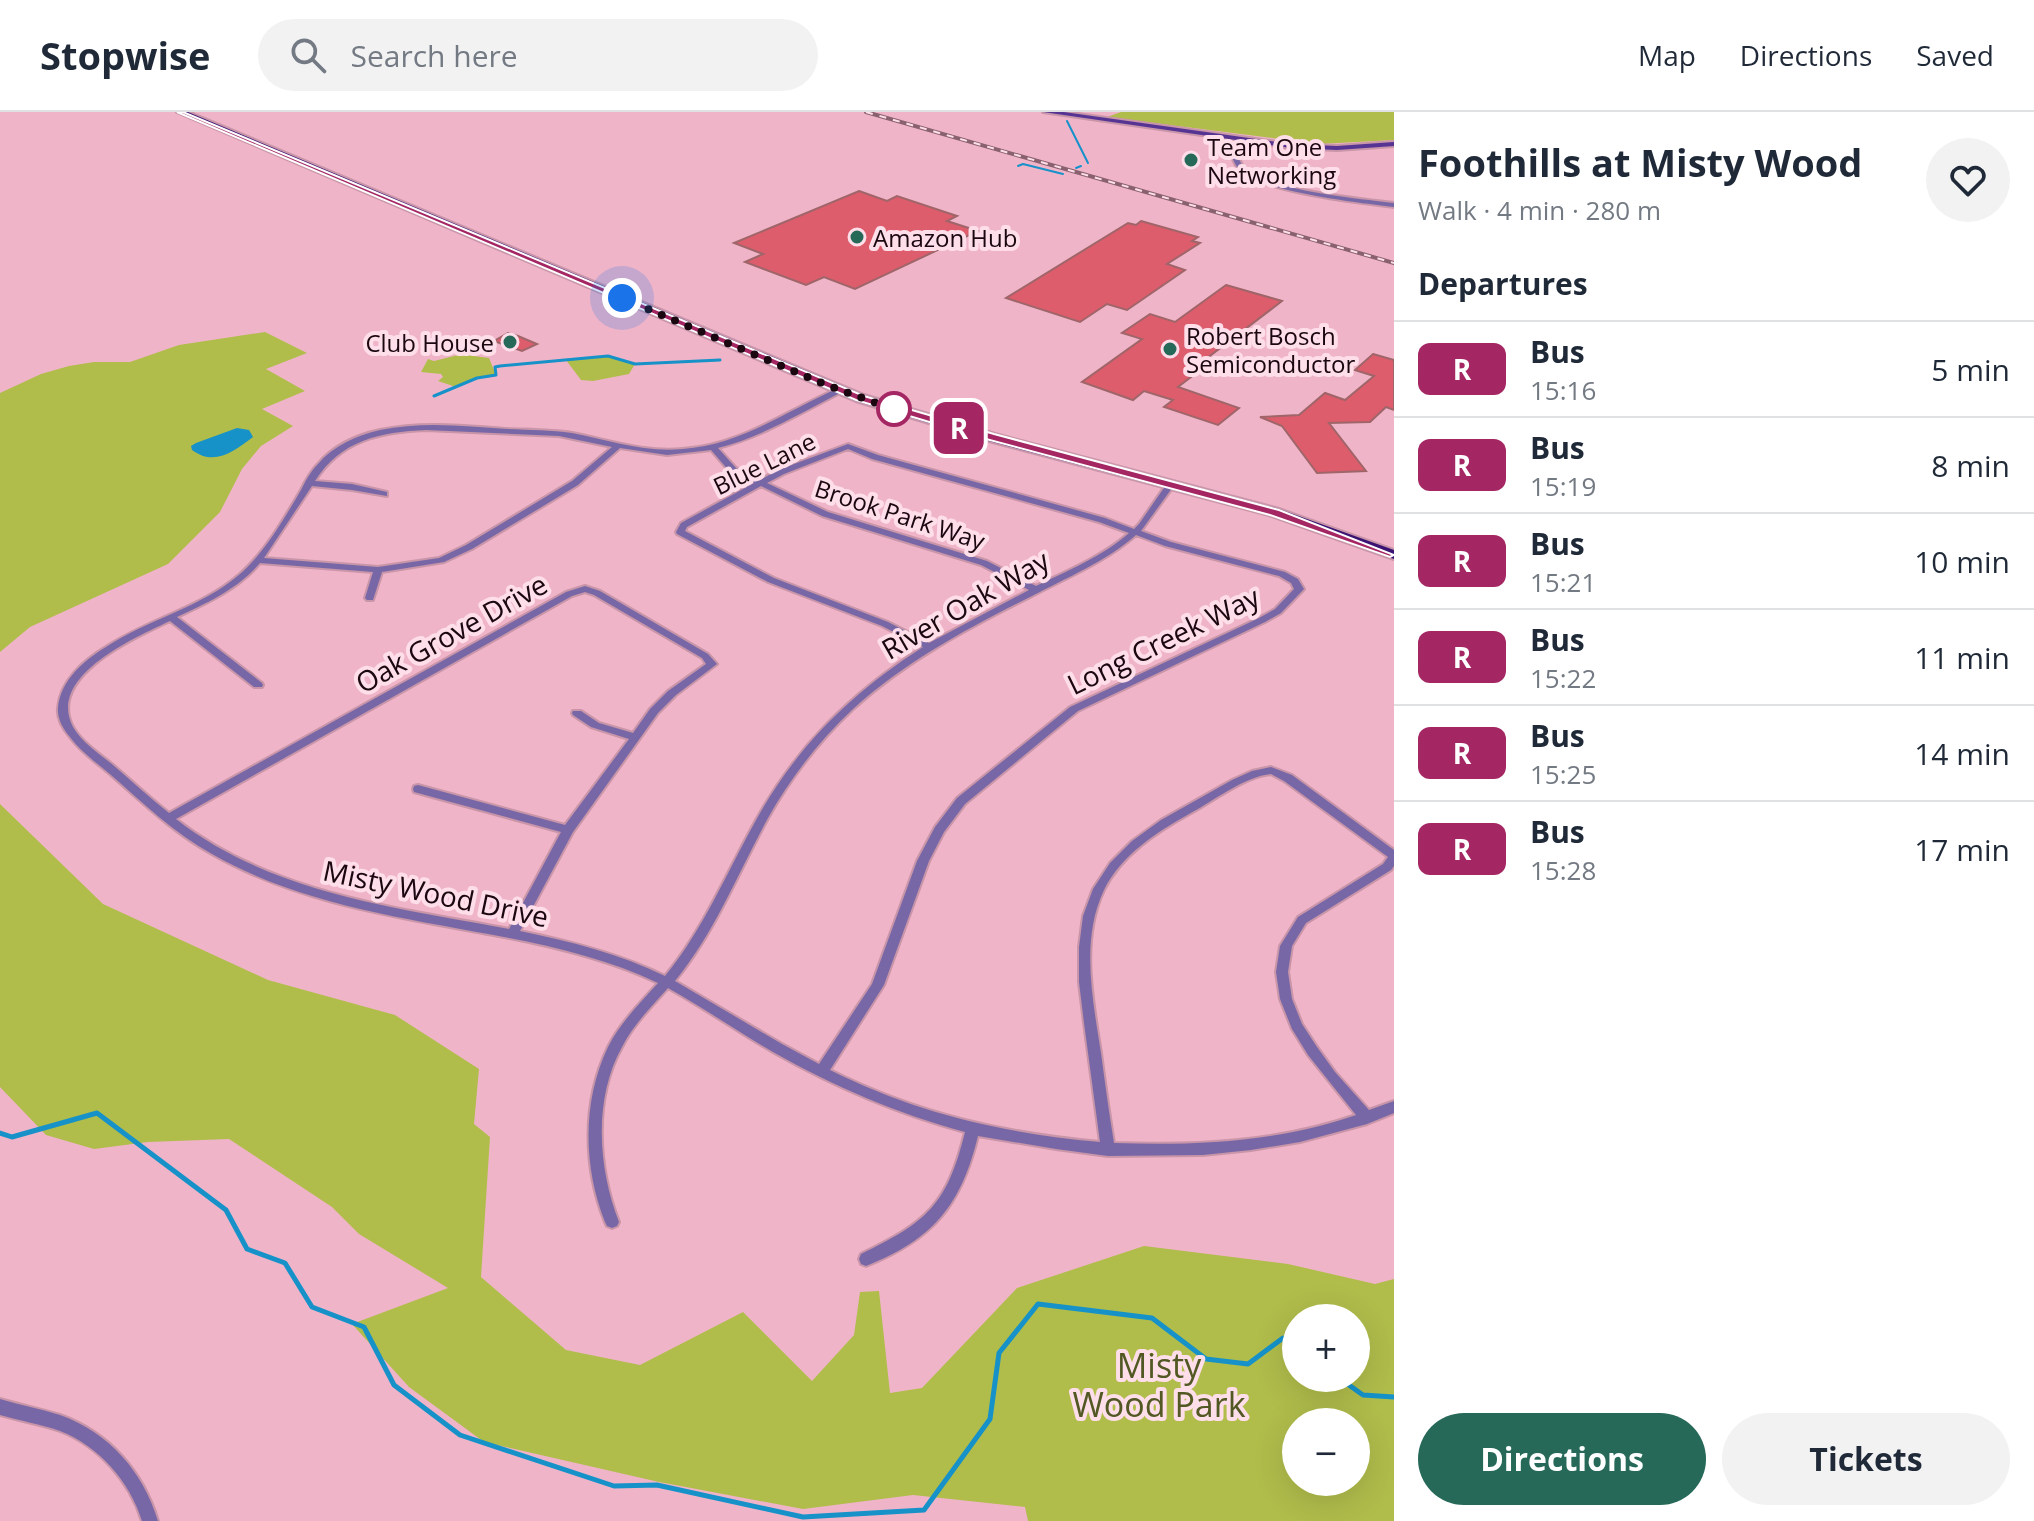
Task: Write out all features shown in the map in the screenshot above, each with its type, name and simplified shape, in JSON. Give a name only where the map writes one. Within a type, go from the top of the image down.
[{"type":"main road","points":[[181,112],[839,390],[915,416],[1394,545]]},
{"type":"main road","points":[[1326,529],[1394,555]]},
{"type":"street","points":[[1047,112],[1243,140],[1337,148],[1394,144]]},
{"type":"street","points":[[1243,140],[1235,154],[1236,161],[1243,170],[1258,179],[1286,188],[1394,205]]},
{"type":"street","name":"Misty Wood Drive","points":[[839,390],[744,439],[714,448],[668,453],[617,447],[561,434],[404,429],[370,435],[341,448],[321,465],[257,560],[228,589],[120,643],[89,663],[72,682],[63,702],[65,723],[79,741],[168,819],[221,854],[313,893],[389,912],[513,933],[603,956],[666,981],[821,1072],[873,1095],[973,1129],[1108,1150],[1189,1151],[1249,1146],[1315,1133],[1394,1107]]},
{"type":"street","name":"Blue Lane","points":[[930,647],[885,624],[771,580],[680,532],[684,525],[781,472],[848,446],[875,457],[1136,532]]},
{"type":"street","points":[[257,560],[378,570],[428,564],[455,554],[585,477],[617,447]]},
{"type":"street","name":"Brook Park Way","points":[[714,448],[733,470],[834,518],[995,567],[1036,590]]},
{"type":"street","points":[[308,483],[384,494]]},
{"type":"street","name":"River Oak Way","points":[[612,1222],[601,1197],[597,1177],[599,1101],[616,1045],[688,954],[771,805],[806,753],[858,699],[930,647],[1114,548],[1136,532],[1171,484]]},
{"type":"street","name":"Long Creek Way","points":[[821,1072],[878,985],[923,861],[939,830],[961,801],[1074,709],[1262,620],[1278,611],[1299,589],[1295,581],[1282,574],[1136,532]]},
{"type":"street","points":[[370,598],[378,570]]},
{"type":"street","name":"Oak Grove Drive","points":[[168,819],[569,594],[585,589],[705,656],[712,664],[672,693],[635,737],[568,830],[513,933]]},
{"type":"street","points":[[172,618],[258,685]]},
{"type":"street","points":[[577,713],[595,725],[635,737]]},
{"type":"street","points":[[1108,1150],[1083,976],[1083,935],[1092,901],[1104,877],[1122,854],[1174,816],[1244,781],[1255,772],[1271,770],[1288,778],[1394,856],[1387,867],[1302,920],[1293,930],[1283,958],[1284,990],[1294,1023],[1320,1061],[1367,1118]]},
{"type":"street","points":[[418,789],[568,830]]},
{"type":"street","points":[[866,1259],[905,1240],[943,1207],[965,1165],[973,1129]]},
{"type":"street","points":[[1,1410],[76,1430],[118,1460],[144,1500],[150,1521]]},
{"type":"green space","points":[[1121,112],[1394,112],[1394,140],[1320,144],[1107,117]]},
{"type":"green space","points":[[265,332],[307,353],[266,369],[305,391],[262,409],[293,426],[261,446],[242,469],[220,512],[168,564],[30,627],[0,652],[0,393],[41,374],[69,366],[130,362],[179,345]]},
{"type":"green space","points":[[474,351],[474,356],[489,358],[496,375],[477,378],[456,387],[438,381],[443,377],[441,374],[421,372],[428,359],[434,361]]},
{"type":"green space","points":[[608,356],[635,364],[629,374],[593,381],[581,380],[566,360]]},
{"type":"green space","name":"Misty Wood Park","points":[[0,804],[103,904],[268,980],[395,1015],[479,1069],[474,1124],[490,1137],[481,1277],[566,1350],[640,1365],[743,1312],[812,1381],[854,1335],[860,1292],[879,1291],[890,1393],[922,1388],[1017,1288],[1144,1246],[1288,1264],[1375,1284],[1394,1279],[1394,1521],[1028,1521],[1025,1507],[913,1495],[803,1509],[659,1482],[484,1442],[409,1387],[352,1324],[448,1288],[359,1234],[332,1207],[229,1139],[148,1142],[94,1149],[46,1135],[0,1087]]},
{"type":"water","points":[[237,428],[249,430],[253,437],[231,452],[209,457],[192,450],[191,446],[196,443]]},
{"type":"building","name":"Amazon Hub","points":[[859,191],[887,201],[897,196],[957,216],[947,221],[978,231],[855,289],[824,277],[806,285],[745,262],[763,254],[734,243]]},
{"type":"building","points":[[1141,221],[1198,237],[1192,241],[1200,243],[1167,264],[1185,270],[1127,310],[1107,304],[1080,322],[1006,298],[1128,223],[1136,225]]},
{"type":"building","points":[[1226,285],[1282,301],[1198,365],[1204,367],[1178,387],[1239,408],[1218,425],[1164,407],[1173,400],[1144,391],[1133,400],[1082,382],[1142,339],[1122,333],[1150,314],[1175,322]]},
{"type":"building","name":"Club House","points":[[508,333],[537,344],[522,351],[494,341]]},
{"type":"building","points":[[1373,354],[1394,360],[1394,410],[1386,407],[1370,422],[1329,423],[1366,471],[1317,473],[1282,426],[1260,417],[1299,415],[1325,393],[1345,400],[1374,376],[1355,370]]},
{"type":"waterway","points":[[1067,121],[1088,163]]},
{"type":"waterway","points":[[1018,166],[1023,164],[1063,174]]},
{"type":"waterway","points":[[1076,168],[1081,166]]},
{"type":"waterway","points":[[434,396],[477,378],[496,375],[495,367],[500,366],[608,356],[635,364],[720,360]]},
{"type":"waterway","points":[[0,1133],[12,1137],[97,1113],[226,1210],[247,1249],[285,1263],[312,1307],[364,1327],[394,1385],[460,1435],[614,1486],[657,1485],[803,1517],[924,1510],[990,1419],[999,1353],[1038,1304],[1152,1318],[1206,1359],[1248,1364],[1282,1339]]},
{"type":"waterway","points":[[1359,1392],[1394,1397]]},
{"type":"railway","points":[[866,112],[1394,263]]},
{"type":"bus line","name":"R","points":[[181,112],[860,398],[990,437],[1274,512],[1394,555]]},
{"type":"place","name":"Team One Networking","points":[[1191,160]]},
{"type":"place","name":"Amazon Hub","points":[[857,237]]},
{"type":"place","name":"Club House","points":[[510,342]]},
{"type":"place","name":"Robert Bosch Semiconductor","points":[[1170,349]]},
{"type":"route","points":[[622,298],[824,384],[901,412],[894,409]]}]
